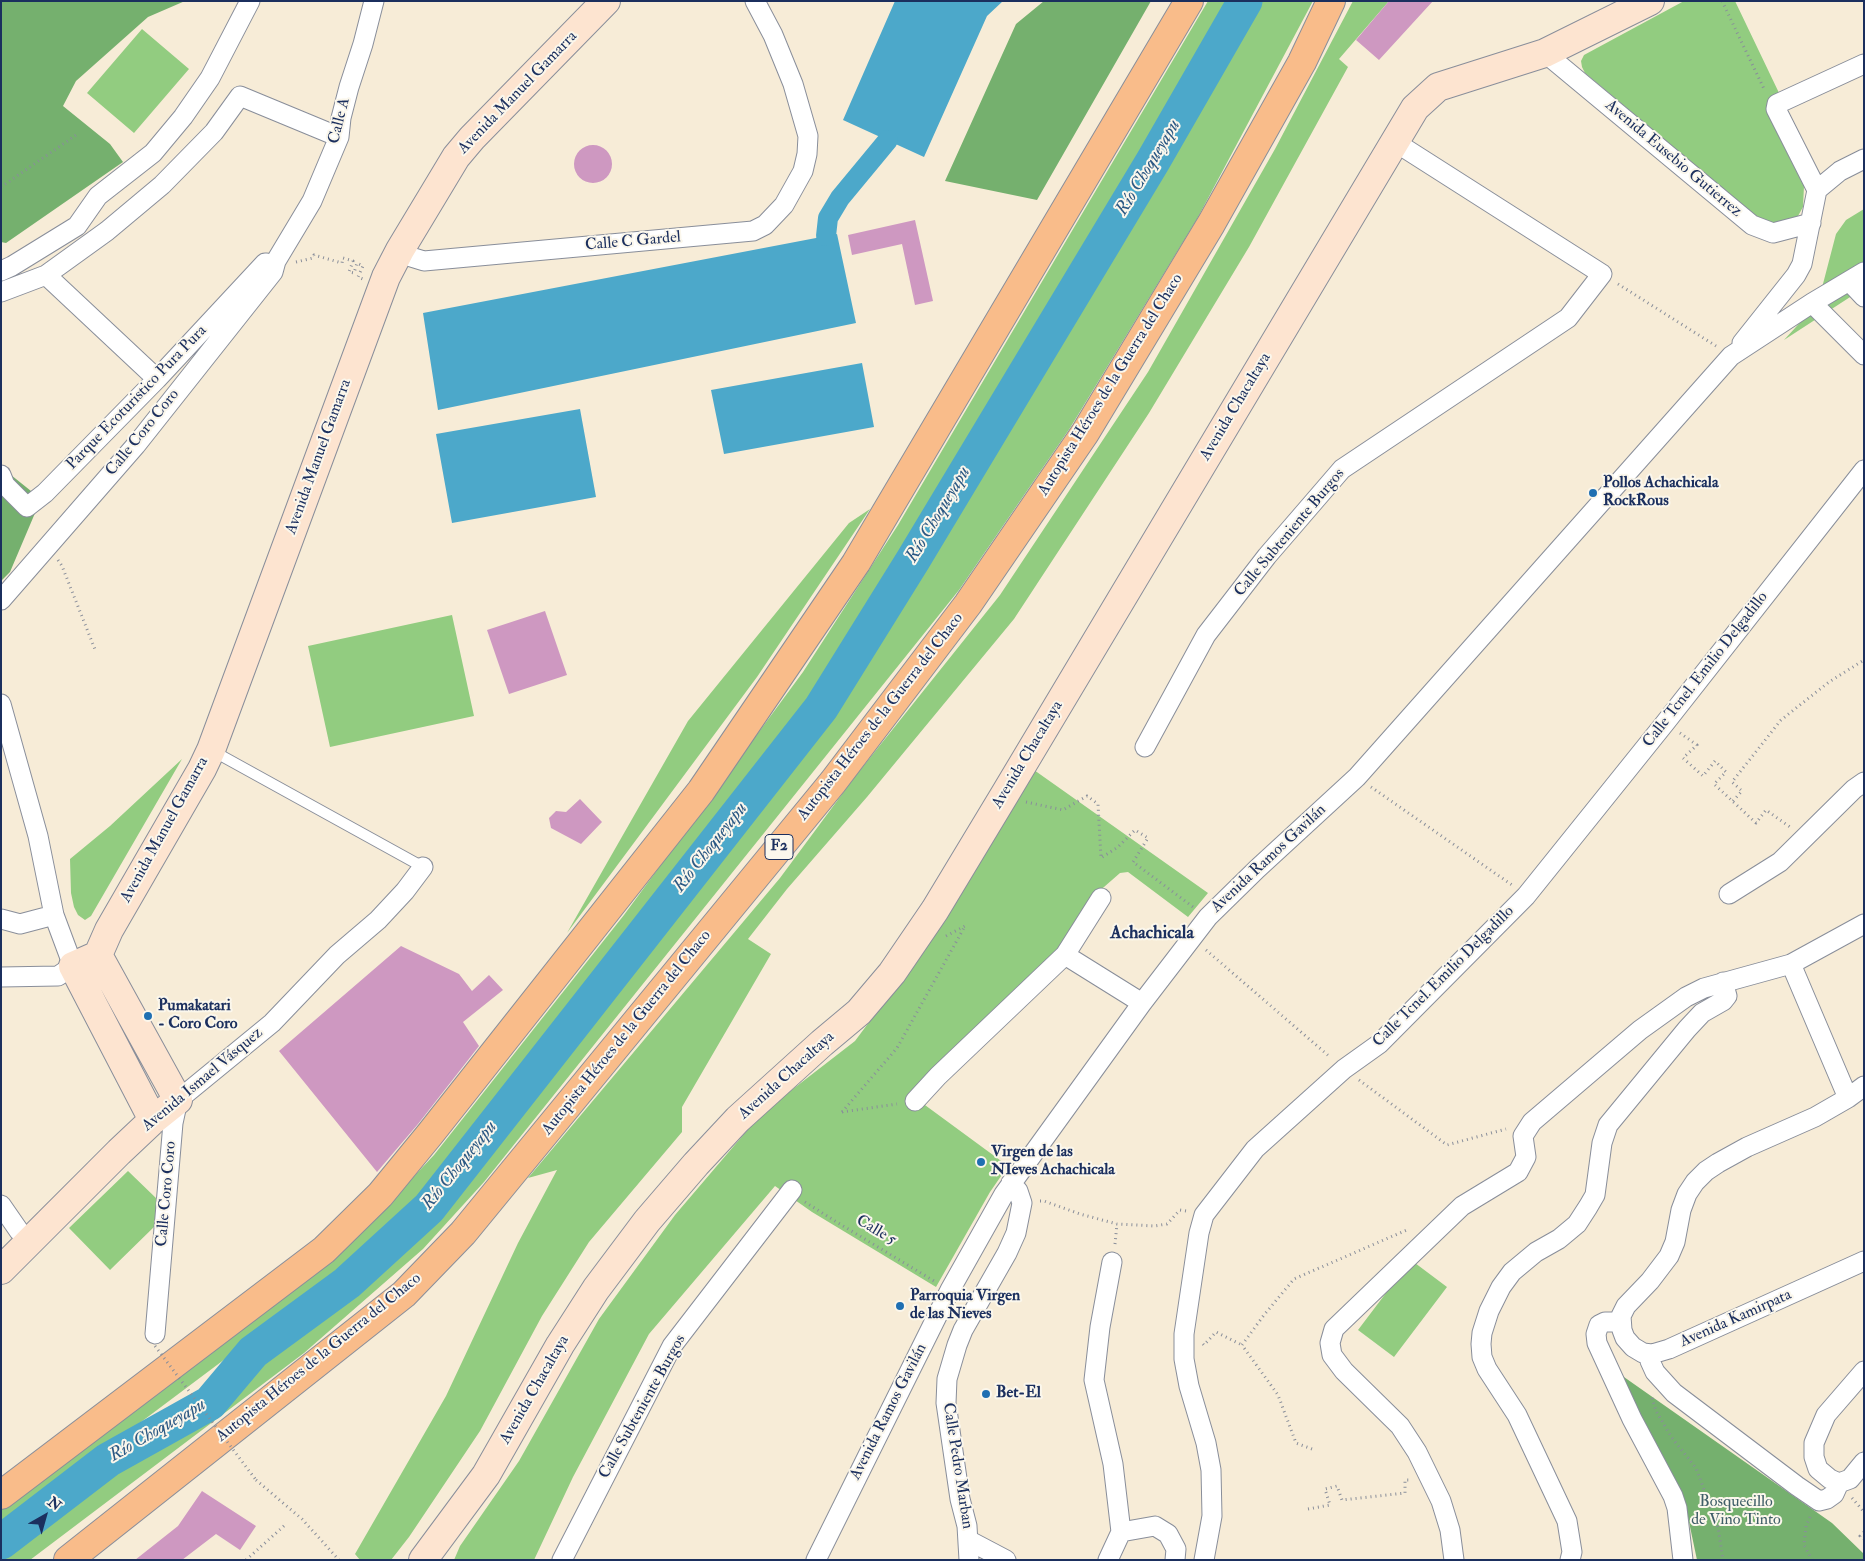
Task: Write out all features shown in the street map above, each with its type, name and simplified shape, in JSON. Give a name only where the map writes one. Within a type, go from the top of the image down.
[{"type":"highway","points":[[1,1495],[324,1250],[380,1195],[430,1134],[701,791],[856,563],[1189,1]]},
{"type":"highway","name":"Autopista Héroes de la Guerra del Chaco","points":[[68,1560],[404,1294],[463,1233],[833,782],[968,604],[1085,433],[1216,216],[1302,62],[1331,1]]},
{"type":"street","points":[[1,271],[77,226],[98,196],[153,153],[183,118],[210,78],[250,1]]},
{"type":"street","name":"Calle A","points":[[276,261],[312,201],[339,137],[341,118],[374,1]]},
{"type":"street","name":"Avenida Manuel Gamarra","points":[[98,955],[109,930],[202,769],[386,277],[400,250],[456,157],[472,138],[606,1]]},
{"type":"street","name":"Calle C Gardel","points":[[400,250],[411,257],[424,261],[753,231],[765,225],[793,190],[803,171],[807,154],[808,136],[793,84],[773,35],[755,1]]},
{"type":"street","name":"Avenida Chacaltaya","points":[[423,1560],[486,1475],[565,1337],[596,1288],[647,1221],[738,1119],[859,1012],[892,973],[935,910],[1415,108],[1438,86],[1546,53],[1650,1]]},
{"type":"street","name":"Avenida Eusebio Gutierrez","points":[[1546,53],[1752,225],[1773,234],[1811,223]]},
{"type":"street","points":[[1732,356],[1796,275],[1806,252],[1817,190],[1776,109],[1777,104],[1864,64]]},
{"type":"street","points":[[1,292],[46,275],[107,231],[162,185],[214,132],[240,96],[339,137]]},
{"type":"street","points":[[1395,142],[1602,274]]},
{"type":"street","points":[[1817,190],[1840,171],[1864,159]]},
{"type":"street","name":"Parque Ecoturistico Pura Pura","points":[[1,475],[5,485],[27,507],[46,493],[157,379],[265,263],[276,261]]},
{"type":"street","name":"Calle Coro Coro","points":[[1,600],[136,444],[273,272],[276,261]]},
{"type":"street","name":"Calle Subteniente Burgos","points":[[1145,747],[1206,635],[1267,556],[1342,469],[1568,318],[1602,274]]},
{"type":"street","points":[[46,275],[157,379]]},
{"type":"street","points":[[1856,277],[1864,297]]},
{"type":"street","name":"Avenida Ramos Gavilán","points":[[816,1560],[950,1290],[1011,1183],[1142,1003],[1208,917],[1356,777],[1732,356],[1812,303],[1856,277]]},
{"type":"street","points":[[1812,303],[1864,355]]},
{"type":"street","name":"Calle Tcnel. Emilio Delgadillo","points":[[1204,1560],[1212,1516],[1212,1470],[1189,1386],[1184,1359],[1184,1334],[1198,1233],[1204,1215],[1255,1149],[1344,1069],[1379,1044],[1526,896],[1864,470]]},
{"type":"street","name":"Calle Coro Coro","points":[[1,704],[38,836],[54,915],[73,966],[153,1120]]},
{"type":"street","points":[[1730,894],[1780,862],[1854,789],[1864,782]]},
{"type":"street","name":"Avenida Ismael Vásquez","points":[[1,1270],[153,1120],[272,1023],[337,955],[378,920],[405,891],[423,867]]},
{"type":"street","points":[[915,1101],[938,1076],[1065,955],[1101,898]]},
{"type":"street","points":[[1,918],[20,924],[54,915]]},
{"type":"street","points":[[1454,1560],[1450,1530],[1441,1501],[1417,1452],[1400,1426],[1344,1371],[1332,1355],[1330,1343],[1334,1329],[1462,1206],[1518,1172],[1526,1157],[1523,1136],[1532,1122],[1640,1030],[1686,997],[1704,988],[1791,964],[1864,924]]},
{"type":"street","points":[[1,977],[58,976],[73,966],[98,955],[178,1100]]},
{"type":"street","points":[[1065,955],[1142,1003]]},
{"type":"street","points":[[1791,964],[1848,1098]]},
{"type":"street","points":[[1570,1560],[1572,1552],[1566,1520],[1517,1415],[1487,1369],[1482,1357],[1480,1344],[1482,1333],[1493,1303],[1501,1287],[1512,1272],[1530,1256],[1559,1239],[1577,1224],[1595,1195],[1602,1143],[1608,1125],[1687,1029],[1702,1014],[1723,1001],[1727,996],[1723,982]]},
{"type":"street","points":[[1864,1086],[1848,1098],[1814,1117],[1747,1147],[1706,1171],[1687,1194],[1681,1210],[1675,1242],[1669,1256],[1650,1281],[1626,1306],[1621,1316],[1625,1338],[1642,1353],[1652,1354],[1650,1361],[1655,1372],[1674,1393],[1722,1431],[1819,1501],[1827,1499],[1834,1494],[1839,1483],[1850,1478],[1864,1462]]},
{"type":"street","name":"Calle Coro Coro","points":[[155,1340],[173,1123],[178,1100]]},
{"type":"street","points":[[1011,1183],[1018,1191],[1022,1203]]},
{"type":"street","name":"Calle Subteniente Burgos","points":[[562,1560],[672,1346],[792,1190]]},
{"type":"street","name":"Calle Pedro Marban","points":[[969,1560],[968,1526],[960,1500],[949,1428],[946,1403],[947,1379],[954,1352],[964,1330],[1008,1253],[1016,1233],[1022,1203]]},
{"type":"street","points":[[1,1205],[19,1231],[30,1241]]},
{"type":"street","name":"Avenida Kamirpata","points":[[1652,1354],[1669,1349],[1864,1261]]},
{"type":"street","points":[[1108,1560],[1121,1532],[1113,1464],[1094,1380],[1100,1327],[1112,1262]]},
{"type":"street","points":[[1621,1322],[1605,1322],[1599,1325],[1596,1334],[1597,1343],[1632,1419],[1673,1496],[1677,1508],[1683,1560]]},
{"type":"street","points":[[1839,1483],[1830,1479],[1818,1469],[1814,1457],[1814,1443],[1826,1415],[1864,1371]]},
{"type":"street","points":[[1121,1532],[1154,1526],[1168,1534],[1176,1549],[1175,1560]]},
{"type":"street","points":[[968,1540],[1006,1560]]},
{"type":"lane","points":[[210,750],[423,867]]},
{"type":"path","points":[[1722,1],[1768,96],[1777,104]]},
{"type":"path","points":[[1,187],[79,133]]},
{"type":"path","points":[[276,261],[289,264],[313,258],[314,255],[342,263],[343,258],[353,261],[349,272],[354,273],[357,263],[363,266],[358,277],[364,280],[366,274]]},
{"type":"path","points":[[1602,274],[1732,356]]},
{"type":"path","points":[[48,545],[62,566],[96,652]]},
{"type":"path","points":[[1733,801],[1742,791],[1732,782],[1781,720],[1829,682],[1864,660]]},
{"type":"path","points":[[1665,723],[1697,745],[1683,758],[1703,776],[1715,761],[1726,772],[1714,784],[1756,823],[1766,810],[1805,838]]},
{"type":"path","points":[[1356,777],[1526,896]]},
{"type":"path","points":[[1005,794],[1027,802],[1063,810],[1087,796],[1098,804],[1102,858],[1118,847],[1135,830],[1148,838],[1133,862],[1208,917]]},
{"type":"path","points":[[915,1101],[842,1112],[896,1048],[965,926]]},
{"type":"path","name":"Calle 5","points":[[792,1190],[835,1221],[950,1290]]},
{"type":"path","points":[[1022,1203],[1044,1201],[1080,1214],[1117,1224],[1154,1226],[1167,1224],[1180,1210],[1204,1215]]},
{"type":"path","points":[[1242,1345],[1294,1279],[1418,1225]]},
{"type":"path","points":[[1184,1334],[1196,1336],[1204,1345],[1216,1332],[1242,1345],[1278,1395],[1296,1443],[1312,1449]]},
{"type":"path","points":[[155,1340],[256,1480],[302,1519],[339,1560]]},
{"type":"path","points":[[1651,1395],[1656,1411],[1672,1438],[1696,1468],[1718,1527],[1723,1560]]},
{"type":"path","points":[[1308,1509],[1330,1506],[1325,1489],[1337,1486],[1342,1500],[1404,1493],[1405,1480],[1414,1480]]},
{"type":"path","points":[[1812,1560],[1804,1546],[1806,1526],[1819,1501]]},
{"type":"path","points":[[246,1560],[285,1525]]},
{"type":"path","points":[[1864,1532],[1860,1536],[1864,1539]]},
{"type":"green space","points":[[1,1],[185,1],[148,17],[76,81],[63,106],[110,144],[123,162],[6,243],[1,242]]},
{"type":"green space","points":[[1044,1],[1151,1],[1037,200],[945,181],[1016,24]]},
{"type":"green space","points":[[1208,1],[1233,1],[903,550],[812,697],[524,1066],[431,1182],[383,1232],[337,1275],[1,1527],[1,1510],[372,1221],[434,1155],[624,915],[803,672],[898,525]]},
{"type":"green space","points":[[1260,1],[1313,1],[1197,219],[1070,428],[959,590],[484,1182],[423,1249],[304,1353],[30,1560],[1,1560],[1,1555],[361,1283],[436,1215],[600,1013],[833,713],[980,474]]},
{"type":"green space","points":[[1353,1],[1389,1],[1339,59],[1348,67],[1249,247],[1149,413],[1014,619],[867,797],[787,889],[748,939],[771,954],[682,1107],[682,1132],[589,1242],[542,1316],[480,1431],[409,1537],[391,1560],[360,1560],[355,1554],[446,1396],[518,1243],[557,1170],[528,1178],[780,878],[857,774],[1000,595],[1148,372],[1275,149]]},
{"type":"green space","points":[[1684,1],[1735,1],[1780,95],[1767,108],[1804,186],[1803,207],[1798,216],[1790,221],[1775,225],[1759,219],[1585,73],[1582,67],[1581,61],[1584,55]]},
{"type":"green space","points":[[142,29],[189,69],[134,133],[87,93]]},
{"type":"green space","points":[[1864,209],[1864,288],[1784,340],[1818,303],[1836,234],[1846,220]]},
{"type":"green space","points":[[1,467],[41,499],[10,572],[1,581]]},
{"type":"green space","points":[[870,509],[757,677],[567,933],[688,721],[849,523]]},
{"type":"green space","points":[[452,615],[474,716],[330,747],[308,646]]},
{"type":"green space","points":[[182,759],[91,916],[85,920],[78,915],[74,907],[71,893],[70,859],[110,826]]},
{"type":"green space","points":[[1034,770],[1208,893],[1188,917],[1128,872],[1120,873],[1096,894],[1060,949],[914,1097],[1008,1166],[990,1192],[936,1287],[812,1212],[775,1186],[649,1334],[573,1477],[534,1560],[454,1560],[460,1546],[519,1461],[599,1319],[675,1215],[762,1113],[855,1041],[899,982],[980,863]]},
{"type":"green space","points":[[128,1171],[157,1199],[156,1225],[110,1270],[69,1228]]},
{"type":"green space","points":[[1411,1260],[1447,1287],[1394,1357],[1358,1330]]},
{"type":"green space","name":"Bosquecillo de Vino Tinto","points":[[1604,1363],[1832,1523],[1864,1554],[1864,1560],[1697,1560],[1684,1498]]},
{"type":"water","points":[[895,1],[1003,1],[987,16],[924,157],[843,120]]},
{"type":"water","points":[[837,234],[856,323],[438,410],[423,313]]},
{"type":"water","points":[[862,363],[874,427],[724,454],[711,390]]},
{"type":"water","points":[[580,409],[596,497],[452,523],[436,434]]},
{"type":"building","points":[[1389,1],[1433,1],[1379,60],[1356,40]]},
{"type":"building","points":[[593,145],[607,150],[612,164],[607,178],[593,183],[579,178],[574,164],[579,150]]},
{"type":"building","points":[[915,220],[933,301],[915,305],[902,244],[852,255],[848,235]]},
{"type":"building","points":[[545,611],[567,675],[509,694],[487,630]]},
{"type":"building","points":[[580,799],[602,822],[581,844],[551,828],[549,818],[556,811],[566,812]]},
{"type":"building","points":[[401,946],[459,974],[472,991],[489,975],[503,990],[463,1022],[479,1046],[418,1124],[377,1172],[279,1051]]},
{"type":"building","points":[[202,1491],[256,1526],[240,1550],[216,1534],[182,1560],[135,1560],[178,1526]]},
{"type":"waterway","name":"Río Choqueyapu","points":[[1,1542],[108,1460],[210,1403],[253,1352],[347,1283],[429,1208],[821,708],[913,560],[1153,161],[1245,1]]},
{"type":"waterway","points":[[826,236],[828,218],[840,198],[888,140]]},
{"type":"place","name":"Pollos Achachicala RockRous","points":[[1593,493]]},
{"type":"place","name":"Pumakatari - Coro Coro","points":[[148,1016]]},
{"type":"place","name":"Virgen de las NIeves Achachicala","points":[[981,1162]]},
{"type":"place","name":"Parroquia Virgen de las Nieves","points":[[900,1306]]},
{"type":"place","name":"Bet-El","points":[[986,1394]]},
{"type":"district","name":"Achachicala","points":[[1152,934]]}]
